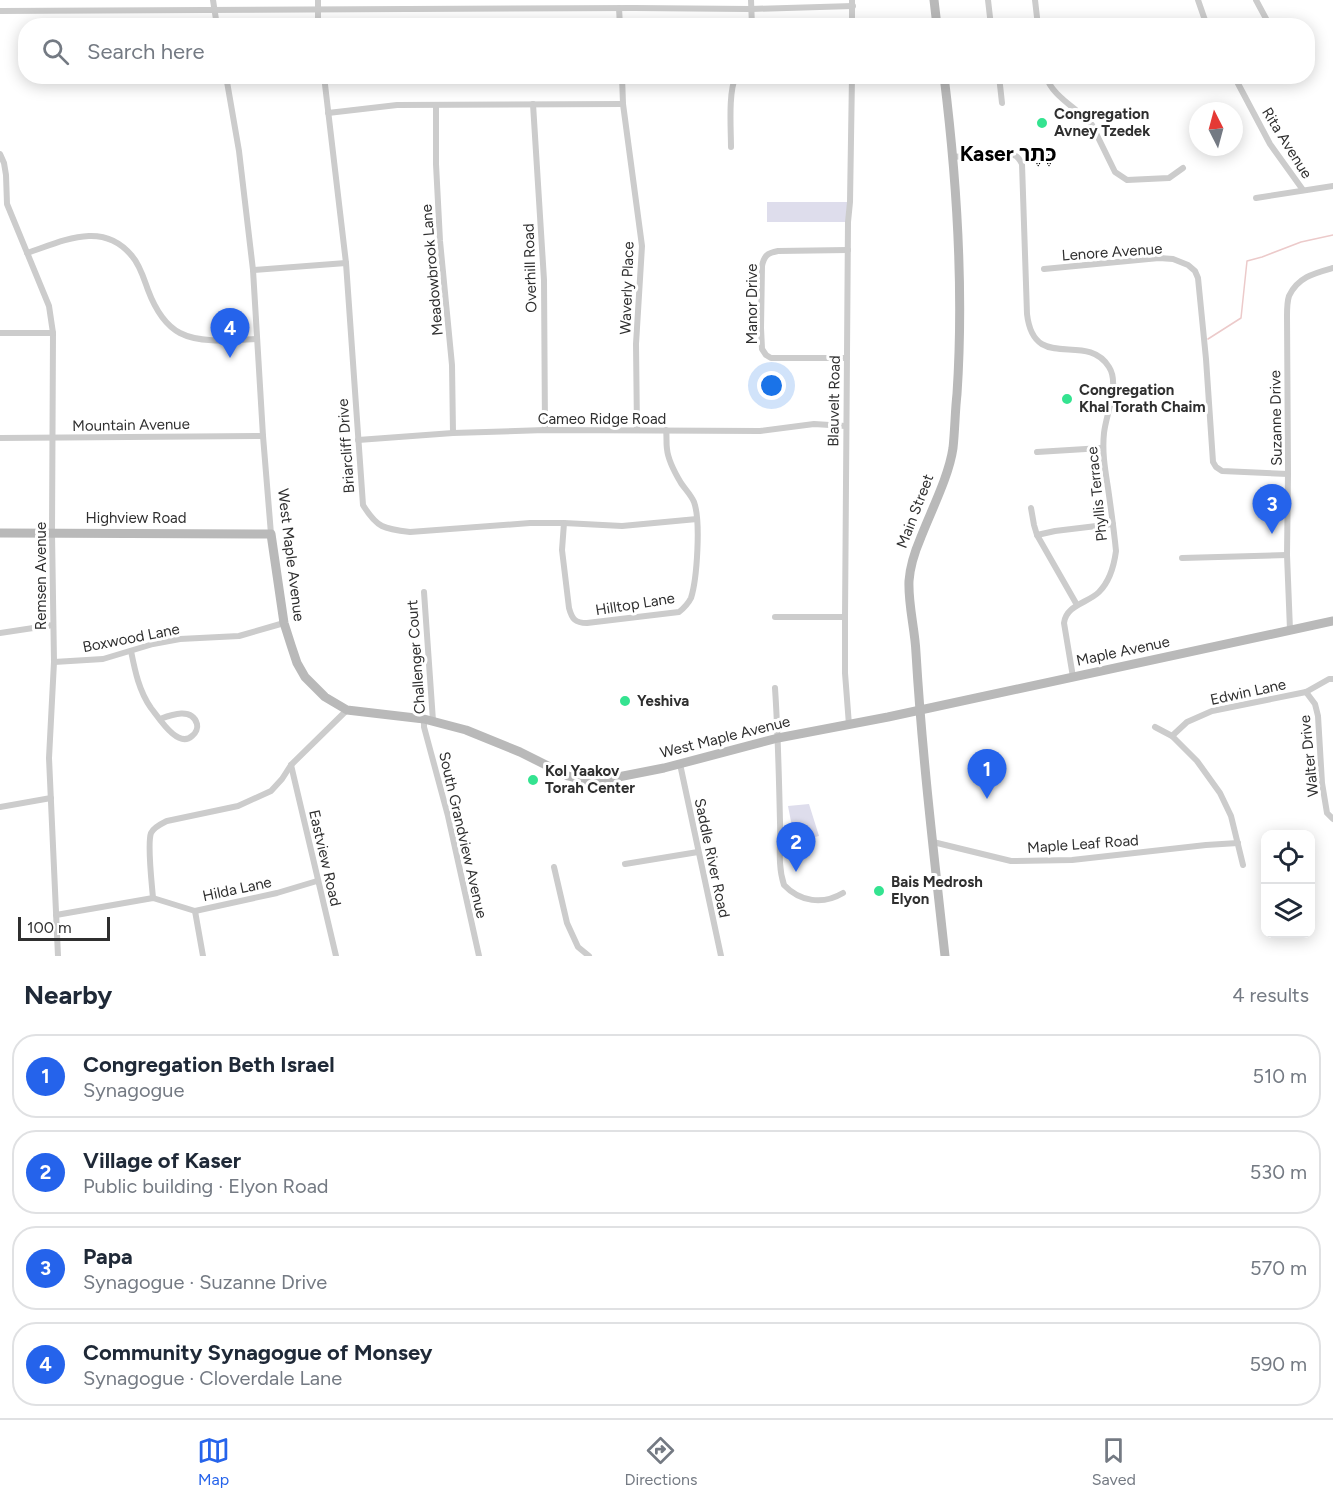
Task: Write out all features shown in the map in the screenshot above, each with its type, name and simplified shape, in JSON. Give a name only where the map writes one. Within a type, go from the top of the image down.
[{"type":"street","points":[[213,0],[216,18]]},
{"type":"street","points":[[318,0],[318,18]]},
{"type":"street","points":[[634,0],[634,8]]},
{"type":"street","points":[[751,0],[752,18]]},
{"type":"street","points":[[934,0],[936,18]]},
{"type":"street","points":[[988,0],[990,18]]},
{"type":"street","points":[[1035,0],[1037,18]]},
{"type":"street","points":[[1198,0],[1205,18]]},
{"type":"street","points":[[1256,0],[1266,18]]},
{"type":"street","points":[[0,11],[752,9],[853,3],[852,18]]},
{"type":"street","points":[[620,8],[620,18]]},
{"type":"street","name":"West Maple Avenue","points":[[227,84],[239,151],[253,270],[271,534],[284,623],[297,663],[306,677],[325,697],[347,710],[428,720],[466,730],[520,752],[568,776],[588,780],[680,764],[778,738],[919,710]]},
{"type":"street","name":"Briarcliff Drive","points":[[325,84],[346,263],[363,505],[371,518],[392,530],[410,531],[530,523],[622,526],[696,519]]},
{"type":"street","name":"Waverly Place","points":[[622,84],[642,246],[636,344],[637,430]]},
{"type":"street","points":[[731,147],[734,84]]},
{"type":"street","name":"Blauvelt Road","points":[[849,725],[845,673],[845,617],[852,84]]},
{"type":"street","name":"Main Street","points":[[945,84],[953,157],[960,285],[953,449],[949,467],[911,565],[909,599],[916,647],[919,710],[945,956]]},
{"type":"street","points":[[1000,84],[1002,103]]},
{"type":"street","points":[[1049,84],[1092,125],[1115,172],[1127,180],[1169,178],[1183,168]]},
{"type":"street","name":"Rita Avenue","points":[[1240,84],[1270,144],[1303,190]]},
{"type":"street","name":"Overhill Road","points":[[533,104],[543,280],[545,430]]},
{"type":"street","points":[[328,113],[397,105],[623,104]]},
{"type":"street","name":"Meadowbrook Lane","points":[[436,105],[436,164],[452,365],[453,433]]},
{"type":"street","name":"Remsen Avenue","points":[[0,154],[6,175],[7,204],[49,306],[53,333],[54,662],[49,758],[58,956]]},
{"type":"street","name":"Phyllis Terrace","points":[[953,157],[1008,154],[1020,160],[1022,164],[1028,325],[1031,334],[1044,345],[1059,349],[1091,351],[1104,360],[1113,376],[1114,384],[1102,448],[1116,551],[1114,566],[1099,592],[1066,613],[1064,622],[1073,677]]},
{"type":"street","points":[[1256,198],[1333,186]]},
{"type":"street","points":[[27,253],[72,237],[92,235],[110,239],[124,247],[134,258],[154,305],[166,322],[180,333],[196,339],[257,339]]},
{"type":"street","name":"Manor Drive","points":[[847,358],[771,358],[762,349],[761,328],[764,257],[778,250],[848,250]]},
{"type":"street","name":"Lenore Avenue","points":[[1044,269],[1160,258],[1188,265],[1195,271],[1200,285],[1213,462],[1222,471],[1288,474]]},
{"type":"street","points":[[253,270],[346,263]]},
{"type":"street","name":"Suzanne Drive","points":[[1290,630],[1287,555],[1288,297],[1297,284],[1309,275],[1333,268]]},
{"type":"street","points":[[0,333],[53,333]]},
{"type":"street","name":"Cameo Ridge Road","points":[[358,440],[453,433],[545,430],[760,431],[814,424],[846,426]]},
{"type":"street","name":"Hilltop Lane","points":[[564,523],[562,550],[569,608],[572,616],[579,623],[679,612],[687,605],[691,598],[697,561],[698,534],[694,502],[670,460],[666,430]]},
{"type":"street","name":"Mountain Avenue","points":[[0,438],[263,436]]},
{"type":"street","points":[[1037,453],[1102,448]]},
{"type":"street","points":[[1031,508],[1037,535],[1077,605]]},
{"type":"street","points":[[1037,535],[1113,524]]},
{"type":"street","name":"Highview Road","points":[[0,533],[271,534]]},
{"type":"street","points":[[1182,558],[1287,555]]},
{"type":"street","name":"Challenger Court","points":[[424,592],[428,720]]},
{"type":"street","points":[[775,617],[845,617]]},
{"type":"street","name":"Maple Avenue","points":[[919,710],[1333,621]]},
{"type":"street","name":"Boxwood Lane","points":[[54,662],[103,659],[180,639],[239,636],[284,623]]},
{"type":"street","points":[[0,633],[53,625]]},
{"type":"street","points":[[130,651],[139,686],[160,719],[177,738],[184,740],[197,731],[193,718],[186,714],[178,713],[160,719]]},
{"type":"street","name":"Edwin Lane","points":[[1172,736],[1187,722],[1212,711],[1306,692],[1333,679]]},
{"type":"street","points":[[775,688],[778,738],[779,864],[783,885],[798,897],[805,899],[826,900],[843,893]]},
{"type":"street","name":"Walter Drive","points":[[1306,692],[1315,704],[1318,716],[1322,783],[1327,813],[1333,819]]},
{"type":"street","points":[[153,898],[150,845],[151,833],[156,826],[166,821],[238,806],[271,791],[291,765],[347,710]]},
{"type":"street","name":"South Grandview Avenue","points":[[428,720],[424,727],[448,816],[479,956]]},
{"type":"street","points":[[1155,727],[1172,736],[1197,761],[1220,793],[1231,816],[1243,865]]},
{"type":"street","name":"Saddle River Road","points":[[680,764],[721,956]]},
{"type":"street","name":"Eastview Road","points":[[291,765],[336,956]]},
{"type":"street","points":[[0,807],[51,798]]},
{"type":"street","name":"Maple Leaf Road","points":[[933,842],[1011,861],[1072,860],[1238,843]]},
{"type":"street","points":[[625,864],[698,852]]},
{"type":"street","points":[[554,867],[567,923],[578,947],[589,956]]},
{"type":"street","name":"Hilda Lane","points":[[56,915],[153,898],[195,910],[277,893],[317,881]]},
{"type":"street","points":[[195,910],[203,956]]},
{"type":"shaded area","points":[[767,202],[850,202],[848,222],[767,222]]},
{"type":"shaded area","points":[[809,804],[819,836],[795,842],[788,806]]},
{"type":"waterway","points":[[1208,339],[1241,318],[1247,261],[1301,242],[1333,235]]},
{"type":"place","name":"Congregation Avney Tzedek","points":[[1042,123]]},
{"type":"place","name":"Community Synagogue of Monsey","points":[[230,358]]},
{"type":"place","name":"Congregation Khal Torath Chaim","points":[[1067,399]]},
{"type":"place","name":"Papa","points":[[1272,534]]},
{"type":"place","name":"Yeshiva","points":[[625,701]]},
{"type":"place","name":"Kol Yaakov Torah Center","points":[[533,780]]},
{"type":"place","name":"Congregation Beth Israel","points":[[987,799]]},
{"type":"place","name":"Village of Kaser","points":[[796,872]]},
{"type":"place","name":"Bais Medrosh Elyon","points":[[879,891]]},
{"type":"district","name":"Kaser כֶּתֶר","points":[[1008,154]]}]
